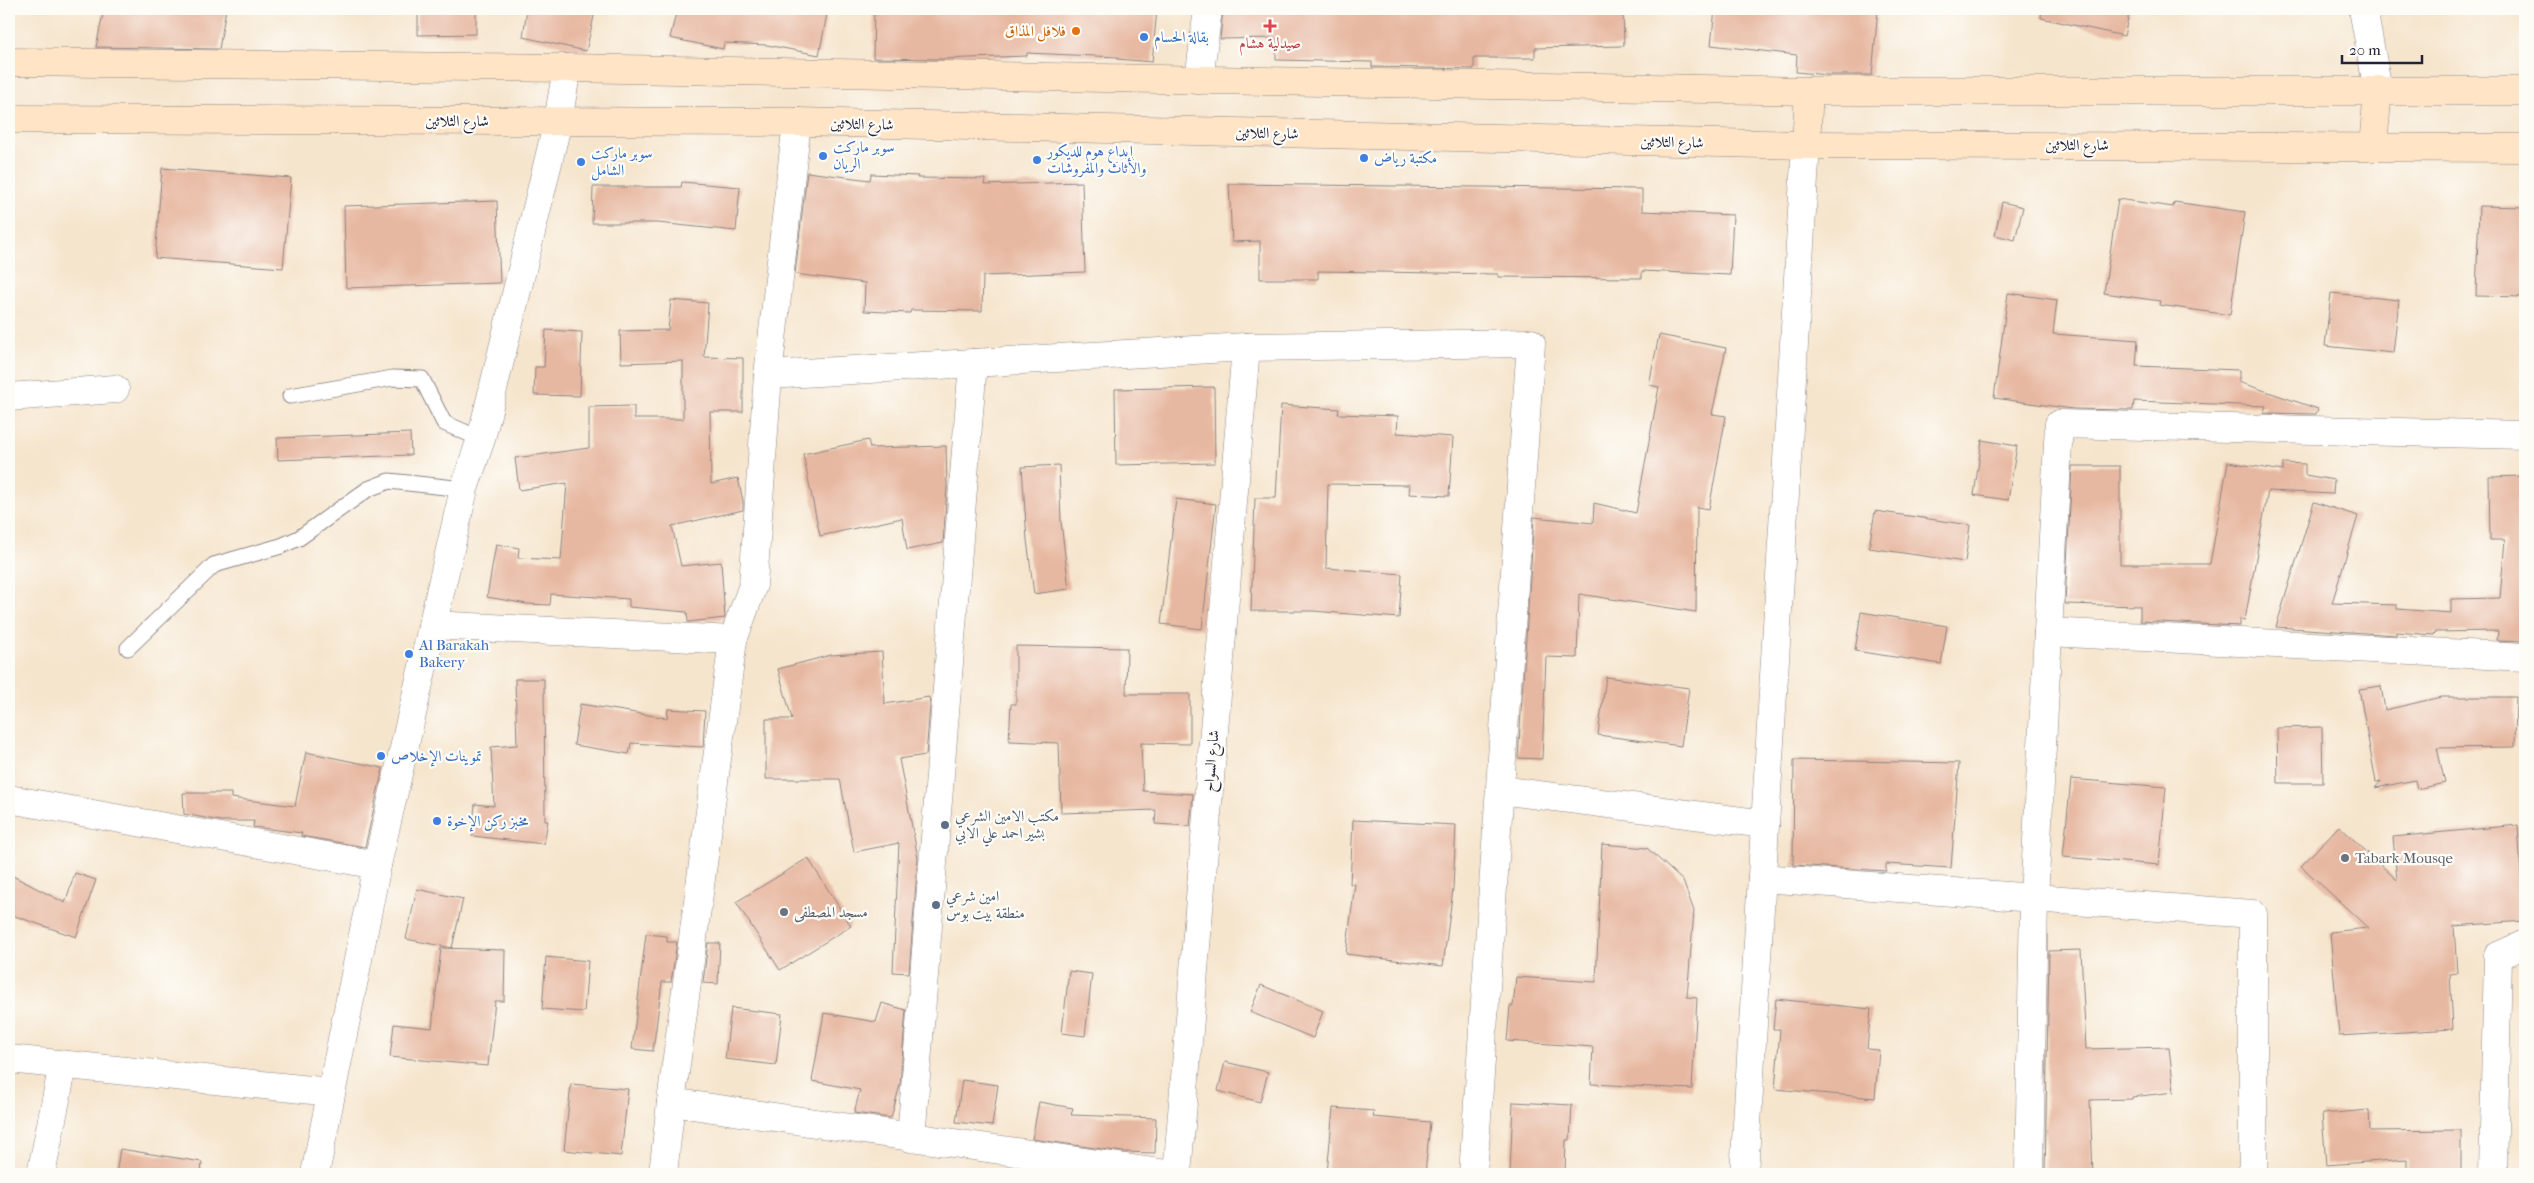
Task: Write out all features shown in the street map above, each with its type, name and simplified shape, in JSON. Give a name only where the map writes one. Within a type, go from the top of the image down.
[{"type":"street","points":[[1200,80],[1208,9]]},
{"type":"street","points":[[2363,9],[2378,90],[2373,146]]},
{"type":"street","points":[[9,62],[567,68],[1809,91],[2525,91]]},
{"type":"street","points":[[315,1174],[377,865],[464,489],[481,439],[558,121],[567,68]]},
{"type":"street","points":[[1744,1174],[1809,91]]},
{"type":"street","name":"شارع الثلاثين","points":[[9,119],[797,122],[1806,145],[2525,148]]},
{"type":"street","points":[[664,1174],[670,1102],[732,640],[753,585],[768,375],[797,122]]},
{"type":"street","points":[[768,375],[1246,347],[1531,343],[1473,1174]]},
{"type":"street","name":"شارع السواح","points":[[1177,1174],[1246,347]]},
{"type":"street","points":[[911,1138],[974,363]]},
{"type":"street","points":[[9,397],[115,389]]},
{"type":"street","points":[[2029,1174],[2034,898],[2058,424],[2525,435]]},
{"type":"street","points":[[432,625],[732,640]]},
{"type":"street","points":[[2048,632],[2525,657]]},
{"type":"street","points":[[1500,790],[1765,824]]},
{"type":"street","points":[[9,799],[377,865]]},
{"type":"street","points":[[1762,878],[2254,914],[2253,1174]]},
{"type":"street","points":[[2492,1174],[2498,956],[2525,944]]},
{"type":"street","points":[[9,1059],[330,1092]]},
{"type":"street","points":[[41,1174],[63,1065]]},
{"type":"street","points":[[670,1102],[1167,1174]]},
{"type":"lane","points":[[290,396],[393,378],[422,379],[444,423],[481,439]]},
{"type":"lane","points":[[128,648],[214,565],[282,546],[298,538],[368,489],[389,481],[464,489]]},
{"type":"building","points":[[104,9],[226,9],[219,49],[96,47]]},
{"type":"building","points":[[418,9],[476,9],[476,34],[418,35]]},
{"type":"building","points":[[527,9],[579,9],[595,12],[586,51],[523,37]]},
{"type":"building","points":[[677,9],[828,9],[819,55],[767,45],[724,43],[723,49],[670,38]]},
{"type":"building","points":[[874,9],[1157,9],[1152,62],[1117,59],[1118,57],[1027,53],[1027,56],[941,59],[873,58]]},
{"type":"building","points":[[1223,9],[1623,9],[1624,46],[1535,48],[1535,58],[1474,58],[1474,69],[1372,67],[1372,62],[1276,60],[1276,38],[1220,39]]},
{"type":"building","points":[[1715,9],[1878,9],[1872,75],[1828,75],[1796,72],[1797,55],[1711,45]]},
{"type":"building","points":[[2042,9],[2130,9],[2124,36],[2041,18]]},
{"type":"building","points":[[162,168],[291,178],[283,268],[155,258]]},
{"type":"building","points":[[807,172],[870,180],[871,174],[918,176],[917,178],[985,179],[984,185],[1082,182],[1085,272],[983,276],[982,311],[911,310],[910,313],[864,311],[865,283],[795,274]]},
{"type":"building","points":[[682,182],[740,187],[736,231],[658,223],[592,223],[593,187],[681,187]]},
{"type":"building","points":[[1229,184],[1642,189],[1642,211],[1733,215],[1730,275],[1642,271],[1642,278],[1498,277],[1498,274],[1318,271],[1318,279],[1260,279],[1260,241],[1232,242]]},
{"type":"building","points":[[2118,199],[2173,207],[2174,202],[2245,212],[2230,315],[2159,305],[2160,301],[2104,293]]},
{"type":"building","points":[[497,201],[500,283],[346,288],[344,206]]},
{"type":"building","points":[[2002,202],[2023,207],[2015,240],[1995,235]]},
{"type":"building","points":[[2479,206],[2525,207],[2525,297],[2476,296]]},
{"type":"building","points":[[2008,293],[2057,300],[2053,334],[2138,340],[2136,366],[2239,370],[2239,382],[2318,409],[2316,414],[2263,413],[2266,406],[2134,401],[2133,410],[2073,409],[1994,398]]},
{"type":"building","points":[[2331,293],[2399,300],[2393,353],[2325,346]]},
{"type":"building","points":[[671,300],[708,303],[704,357],[743,358],[743,412],[710,412],[711,484],[738,478],[743,510],[672,526],[681,566],[721,562],[725,618],[688,622],[687,612],[629,607],[629,599],[551,594],[550,605],[527,604],[487,597],[496,544],[519,548],[518,558],[561,560],[567,483],[519,490],[515,458],[589,448],[589,407],[634,406],[634,419],[683,419],[683,361],[621,363],[620,331],[668,330]]},
{"type":"building","points":[[546,330],[582,332],[580,396],[534,395],[535,367],[544,367]]},
{"type":"building","points":[[1659,335],[1726,348],[1712,414],[1726,416],[1709,509],[1697,507],[1696,612],[1579,594],[1577,658],[1546,657],[1542,759],[1518,758],[1534,517],[1593,523],[1594,503],[1636,513],[1659,387],[1649,385]]},
{"type":"building","points":[[1214,387],[1215,463],[1116,465],[1115,389]]},
{"type":"building","points":[[1281,405],[1339,409],[1338,414],[1398,416],[1397,433],[1453,437],[1449,496],[1409,494],[1410,485],[1328,484],[1326,568],[1402,574],[1399,618],[1313,611],[1251,611],[1255,498],[1276,498]]},
{"type":"building","points":[[410,433],[411,455],[278,460],[277,438]]},
{"type":"building","points":[[868,440],[870,448],[946,446],[947,487],[943,543],[907,550],[902,518],[820,536],[803,454]]},
{"type":"building","points":[[1982,440],[2017,446],[2008,500],[1974,495]]},
{"type":"building","points":[[2228,462],[2283,471],[2283,463],[2305,464],[2305,475],[2334,480],[2333,494],[2268,491],[2245,620],[2240,619],[2240,626],[2140,621],[2140,606],[2065,604],[2072,466],[2120,466],[2120,564],[2210,564]]},
{"type":"building","points":[[1059,465],[1061,522],[1069,589],[1034,594],[1027,540],[1022,467]]},
{"type":"building","points":[[2525,476],[2525,641],[2497,640],[2498,631],[2435,632],[2434,635],[2396,632],[2396,635],[2276,627],[2314,502],[2358,516],[2332,603],[2397,605],[2397,609],[2451,613],[2451,599],[2500,598],[2505,540],[2490,540],[2489,477]]},
{"type":"building","points":[[1176,499],[1216,504],[1202,629],[1161,624]]},
{"type":"building","points":[[1875,511],[1970,525],[1965,562],[1869,548]]},
{"type":"building","points":[[1861,612],[1947,626],[1941,664],[1855,651]]},
{"type":"building","points":[[1016,646],[1127,648],[1126,694],[1190,694],[1190,744],[1141,743],[1143,791],[1193,794],[1190,826],[1155,824],[1156,810],[1061,813],[1059,743],[1009,741],[1011,704],[1016,704]]},
{"type":"building","points":[[882,652],[885,704],[929,697],[930,705],[926,755],[899,759],[918,858],[909,973],[893,972],[899,843],[854,852],[840,779],[766,779],[766,719],[792,719],[778,669],[831,655]]},
{"type":"building","points":[[1606,677],[1689,688],[1681,746],[1598,735]]},
{"type":"building","points":[[515,679],[544,679],[545,821],[548,821],[544,844],[472,836],[475,804],[494,806],[491,747],[517,745]]},
{"type":"building","points":[[2381,686],[2385,710],[2441,697],[2516,697],[2515,747],[2437,748],[2445,783],[2417,789],[2415,780],[2375,788],[2381,781],[2376,782],[2359,689]]},
{"type":"building","points":[[580,704],[667,718],[668,709],[705,711],[703,747],[631,743],[629,754],[574,745]]},
{"type":"building","points":[[2322,727],[2323,783],[2278,783],[2277,728]]},
{"type":"building","points":[[306,752],[383,768],[365,847],[301,836],[302,833],[253,827],[254,821],[221,821],[184,814],[183,793],[231,793],[231,798],[295,806]]},
{"type":"building","points":[[1794,760],[1959,763],[1951,868],[1886,864],[1886,871],[1793,865]]},
{"type":"building","points":[[2071,779],[2166,787],[2159,865],[2063,857]]},
{"type":"building","points":[[1353,820],[1456,825],[1453,889],[1443,966],[1346,954],[1355,884],[1350,884]]},
{"type":"building","points":[[2518,825],[2524,921],[2454,926],[2457,973],[2450,974],[2453,1029],[2339,1036],[2330,932],[2368,928],[2301,866],[2339,826],[2397,880],[2393,837]]},
{"type":"building","points":[[1602,844],[1647,848],[1683,881],[1694,911],[1687,997],[1697,998],[1692,1089],[1591,1084],[1593,1047],[1507,1041],[1510,1006],[1513,1006],[1516,977],[1596,982]]},
{"type":"building","points":[[808,858],[851,926],[780,970],[736,902]]},
{"type":"building","points":[[75,873],[96,880],[76,937],[9,914],[9,874],[65,903]]},
{"type":"building","points":[[417,889],[463,899],[452,948],[406,939]]},
{"type":"building","points":[[646,934],[667,936],[667,942],[677,942],[671,982],[662,982],[653,1051],[632,1049]]},
{"type":"building","points":[[708,943],[720,943],[718,984],[703,983]]},
{"type":"building","points":[[441,948],[505,950],[504,1001],[495,1001],[488,1066],[390,1057],[394,1024],[432,1028]]},
{"type":"building","points":[[2081,950],[2086,1049],[2169,1047],[2174,1092],[2132,1097],[2132,1099],[2090,1100],[2093,1174],[2045,1174],[2049,951]]},
{"type":"building","points":[[546,957],[588,961],[584,1012],[542,1009]]},
{"type":"building","points":[[1069,971],[1092,974],[1085,1036],[1062,1033]]},
{"type":"building","points":[[1261,985],[1323,1011],[1313,1038],[1250,1012]]},
{"type":"building","points":[[1776,999],[1871,1009],[1867,1049],[1879,1050],[1875,1098],[1775,1089],[1780,1029],[1773,1029]]},
{"type":"building","points":[[882,1003],[906,1010],[900,1085],[891,1118],[854,1113],[860,1090],[812,1081],[824,1013],[876,1022]]},
{"type":"building","points":[[731,1008],[782,1014],[776,1065],[725,1059]]},
{"type":"building","points":[[1225,1062],[1268,1072],[1260,1102],[1218,1091]]},
{"type":"building","points":[[962,1080],[998,1085],[992,1126],[956,1122]]},
{"type":"building","points":[[571,1084],[628,1089],[621,1156],[564,1150]]},
{"type":"building","points":[[1039,1102],[1073,1108],[1071,1115],[1156,1118],[1155,1153],[1123,1152],[1032,1139]]},
{"type":"building","points":[[1513,1102],[1572,1105],[1570,1140],[1566,1140],[1565,1174],[1510,1174]]},
{"type":"building","points":[[1333,1108],[1374,1111],[1373,1117],[1430,1122],[1425,1174],[1327,1174]]},
{"type":"building","points":[[2369,1110],[2370,1131],[2461,1130],[2461,1174],[2407,1174],[2407,1159],[2326,1165],[2322,1114]]},
{"type":"building","points":[[120,1149],[202,1162],[201,1174],[116,1174]]},
{"type":"place","name":"صيدلية هشام","points":[[1270,26]]},
{"type":"place","name":"فلافل المذاق","points":[[1076,31]]},
{"type":"place","name":"بقالة الحسام","points":[[1144,37]]},
{"type":"place","name":"سوبر ماركت الريان","points":[[823,156]]},
{"type":"place","name":"مكتبة رياض","points":[[1364,158]]},
{"type":"place","name":"إبداع هوم للديكور والأثاث والمفروشات","points":[[1037,160]]},
{"type":"place","name":"سوبر ماركت الشامل","points":[[581,162]]},
{"type":"place","name":"Al Barakah Bakery","points":[[409,654]]},
{"type":"place","name":"تموينات الإخلاص","points":[[381,756]]},
{"type":"place","name":"مخبز ركن الإخوة","points":[[437,821]]},
{"type":"place","name":"مكتب الامين الشرعي بشير احمد علي الابي","points":[[945,825]]},
{"type":"place","name":"Tabark Mousqe","points":[[2345,858]]},
{"type":"place","name":"امين شرعي منطقة بيت بوس","points":[[936,905]]},
{"type":"place","name":"مسجد المصطفى","points":[[784,912]]}]
